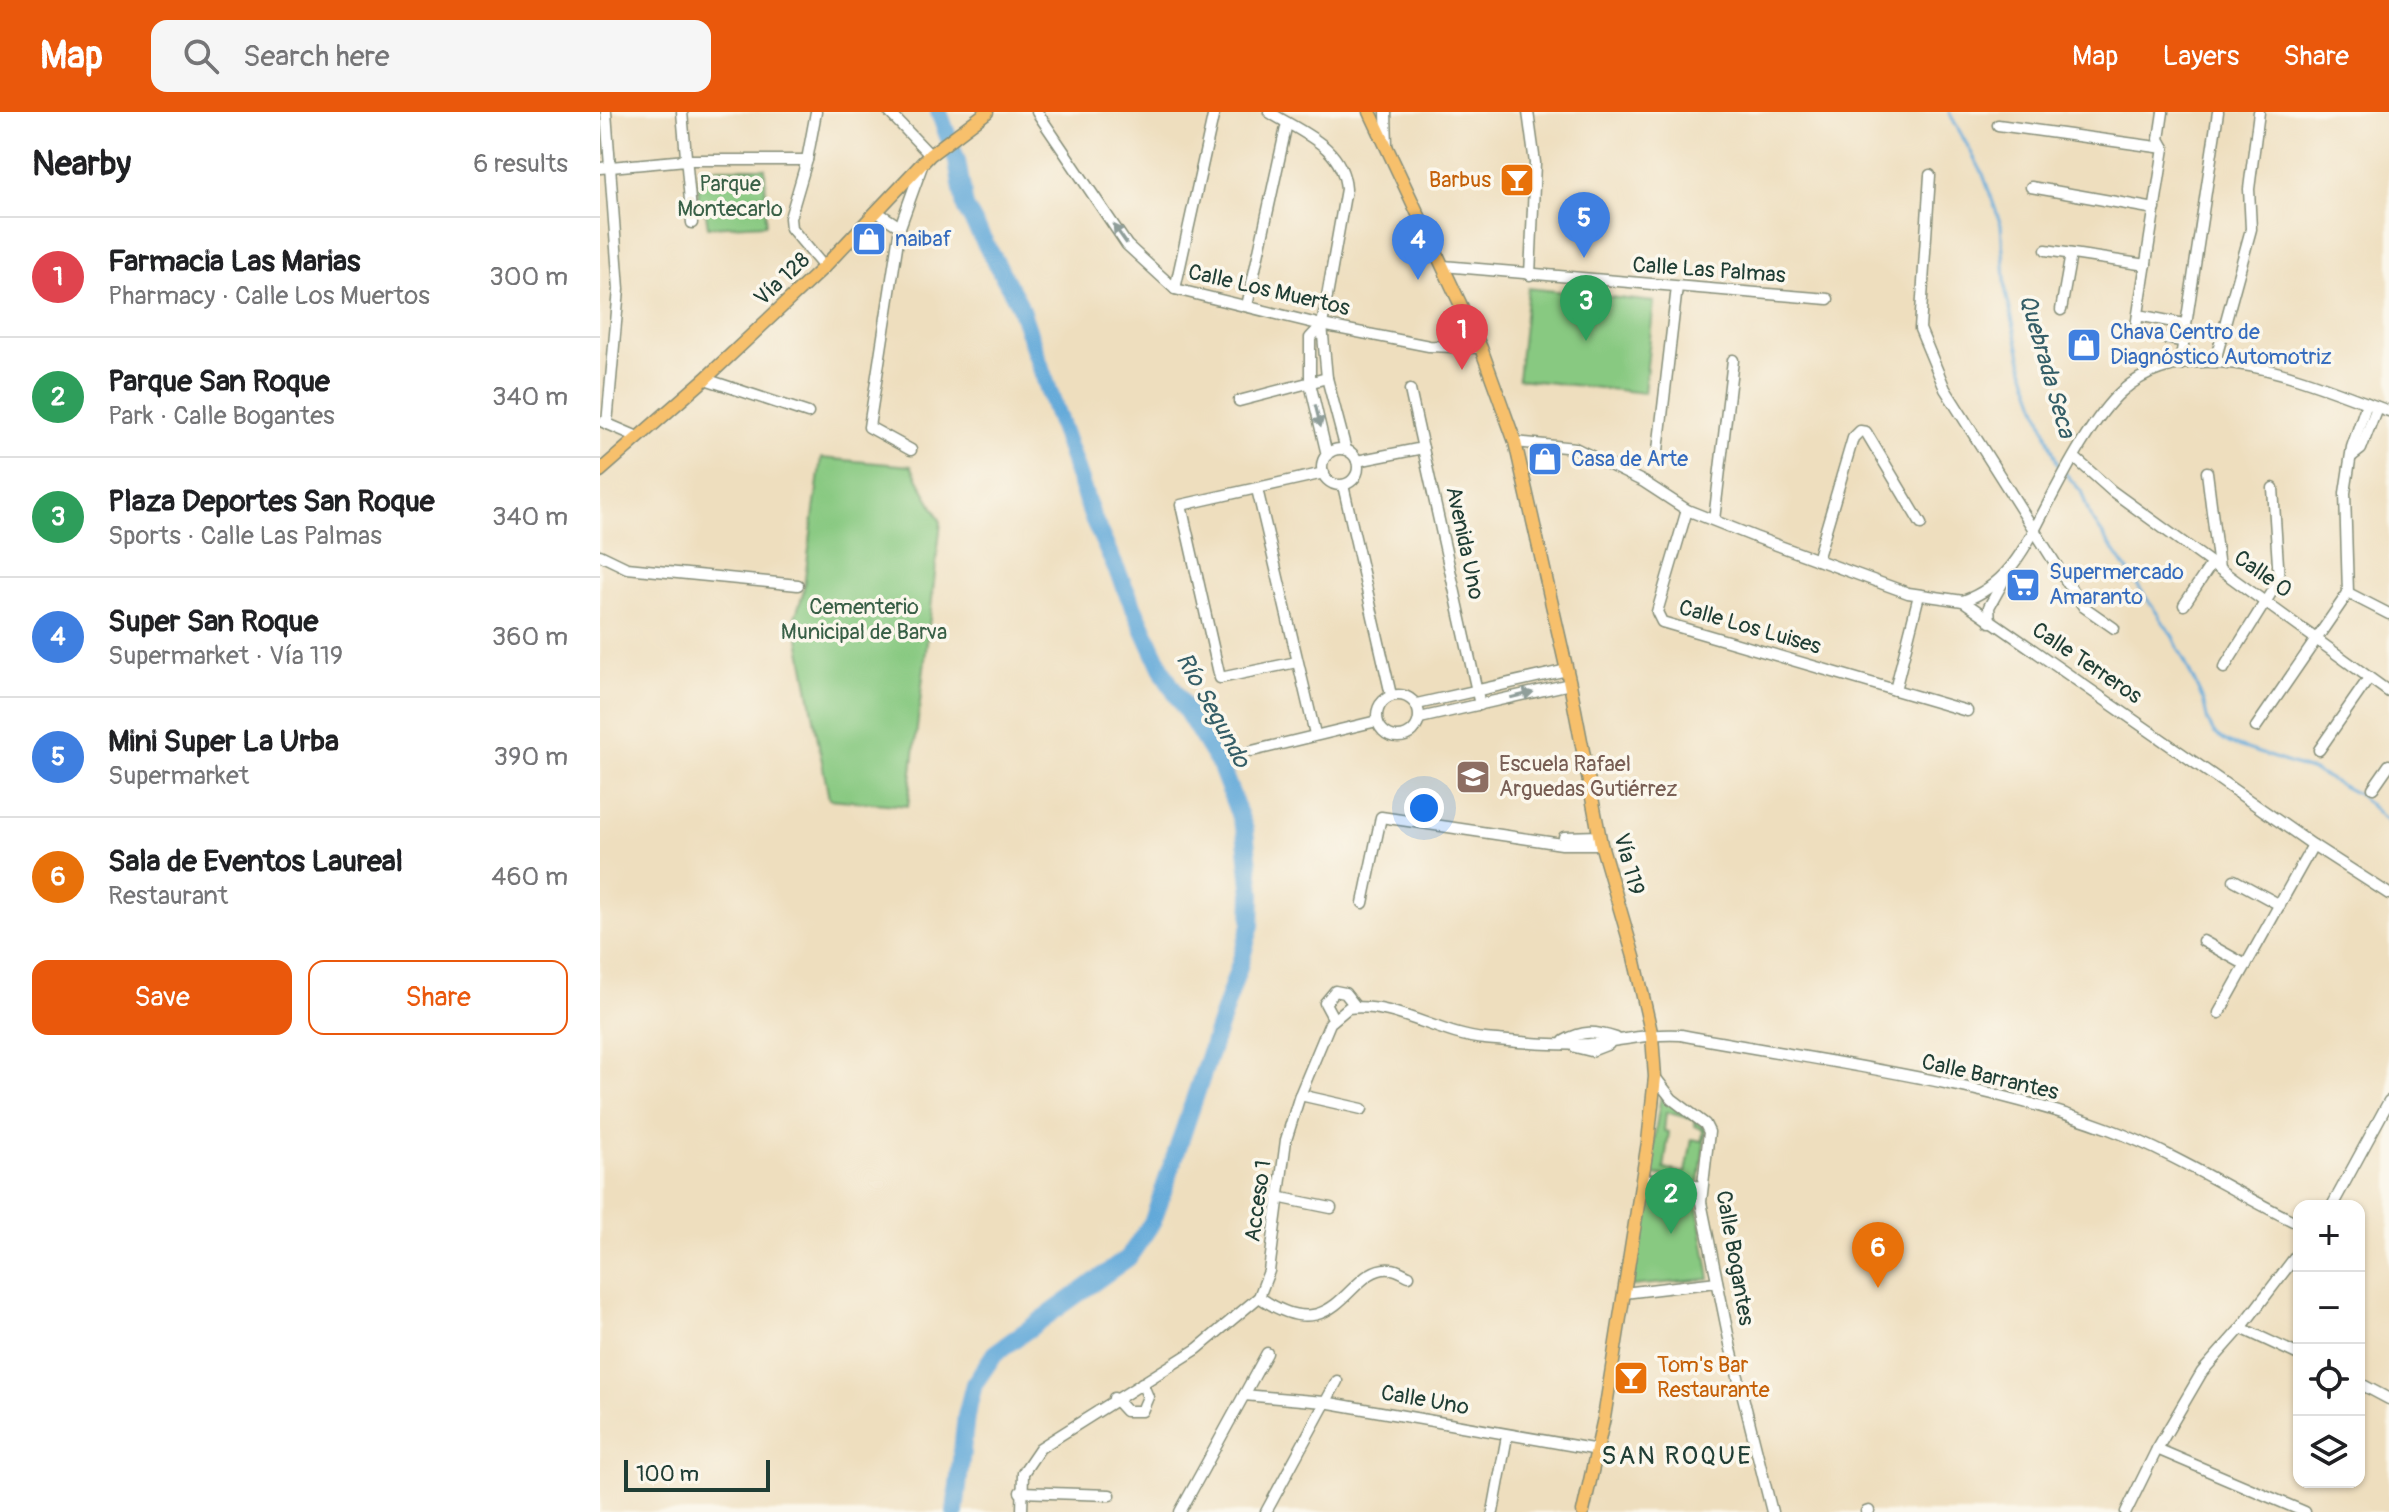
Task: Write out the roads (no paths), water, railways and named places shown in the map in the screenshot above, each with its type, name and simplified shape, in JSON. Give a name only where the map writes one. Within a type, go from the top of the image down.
[{"type":"main road","name":"Vía 128","points":[[600,471],[705,379],[824,267],[930,155],[987,112]]},
{"type":"main road","name":"Vía 119","points":[[1370,112],[1481,348],[1515,442],[1570,684],[1600,840],[1634,957],[1652,1036],[1655,1077],[1643,1179],[1598,1450],[1583,1512]]},
{"type":"street","points":[[606,112],[619,289],[603,422],[638,437]]},
{"type":"street","points":[[682,112],[692,223]]},
{"type":"street","points":[[816,112],[807,160],[790,218],[791,228],[824,267]]},
{"type":"street","points":[[889,112],[930,155],[900,227],[869,427],[911,450]]},
{"type":"street","name":"Calle Los Muertos","points":[[1037,112],[1127,245],[1175,289],[1322,325],[1429,346],[1481,348]]},
{"type":"street","points":[[1175,289],[1214,112]]},
{"type":"street","points":[[1269,112],[1332,152],[1342,163],[1346,189],[1322,325],[1327,378],[1346,450],[1357,461]]},
{"type":"street","points":[[1386,112],[1387,149]]},
{"type":"street","points":[[1528,112],[1535,163],[1530,275]]},
{"type":"street","points":[[2163,112],[2159,139],[2164,148],[2135,333],[2181,341]]},
{"type":"street","points":[[2180,365],[2181,341],[2218,112]]},
{"type":"street","points":[[2215,361],[2251,229],[2249,189],[2259,112]]},
{"type":"street","points":[[1247,306],[1287,123]]},
{"type":"street","points":[[1998,125],[2164,148]]},
{"type":"street","points":[[600,168],[686,160],[807,160]]},
{"type":"street","points":[[1930,175],[1920,329],[1945,389],[2034,531],[2084,607],[2114,628]]},
{"type":"street","points":[[2031,187],[2155,209]]},
{"type":"street","points":[[877,212],[900,227]]},
{"type":"street","points":[[2046,250],[2146,265]]},
{"type":"street","points":[[2061,310],[2071,254]]},
{"type":"street","name":"Calle Las Palmas","points":[[1443,266],[1828,299]]},
{"type":"street","points":[[1657,459],[1677,287]]},
{"type":"street","points":[[2138,315],[2184,324]]},
{"type":"street","points":[[1322,325],[1310,338],[1310,383],[1327,455],[1324,473],[1331,482],[1343,485],[1354,479],[1357,461]]},
{"type":"street","points":[[1714,520],[1733,360]]},
{"type":"street","points":[[1990,622],[1989,607],[2064,474],[2120,392],[2145,376],[2180,365],[2215,361],[2262,368],[2389,411]]},
{"type":"street","points":[[1239,401],[1327,378]]},
{"type":"street","points":[[705,379],[808,413]]},
{"type":"street","name":"Avenida Uno","points":[[1410,390],[1480,705]]},
{"type":"street","points":[[2256,727],[2320,639],[2348,593],[2345,493],[2352,456],[2361,449],[2372,405]]},
{"type":"street","points":[[1817,560],[1853,438],[1860,431],[1866,432],[1921,524]]},
{"type":"street","points":[[1515,442],[1575,448],[1644,482],[1687,510],[1919,595],[1963,601],[1994,585],[2009,570]]},
{"type":"street","points":[[1357,461],[1423,448]]},
{"type":"street","points":[[1327,455],[1336,449],[1346,450]]},
{"type":"street","name":"Calle 0","points":[[2075,458],[2112,491],[2389,692]]},
{"type":"street","points":[[2184,605],[2216,565],[2207,472]]},
{"type":"street","points":[[1297,662],[1220,678],[1181,505],[1324,473]]},
{"type":"street","points":[[1343,485],[1391,695]]},
{"type":"street","points":[[2224,668],[2279,580],[2273,488]]},
{"type":"street","points":[[1257,489],[1315,734]]},
{"type":"street","name":"Calle Los Luises","points":[[1687,510],[1657,612],[1662,622],[1967,711]]},
{"type":"street","points":[[600,555],[627,568],[798,585]]},
{"type":"street","points":[[2348,593],[2389,614]]},
{"type":"street","points":[[1895,690],[1919,595]]},
{"type":"street","name":"Calle Terreros","points":[[1963,601],[2313,845],[2389,894]]},
{"type":"street","points":[[1417,704],[1567,670]]},
{"type":"street","points":[[2319,750],[2369,678]]},
{"type":"street","points":[[1420,718],[1570,684]]},
{"type":"street","points":[[1391,695],[1405,695],[1417,704],[1420,718],[1414,730],[1403,737],[1390,736],[1377,721],[1381,703],[1391,695]]},
{"type":"street","points":[[1252,751],[1377,721]]},
{"type":"street","points":[[2373,788],[2389,765]]},
{"type":"street","points":[[1363,903],[1381,817],[1551,841],[1600,840]]},
{"type":"street","points":[[2219,1013],[2313,845]]},
{"type":"street","points":[[2234,880],[2280,905]]},
{"type":"street","points":[[2203,941],[2246,965]]},
{"type":"street","name":"Acceso 1","points":[[1259,1297],[1269,1271],[1286,1140],[1300,1095],[1333,1018],[1325,1003],[1335,991],[1345,993],[1356,1007]]},
{"type":"street","points":[[1333,1018],[1356,1007],[1397,1013],[1455,1034],[1590,1044],[1617,1038],[1652,1036]]},
{"type":"street","name":"Calle Barrantes","points":[[1652,1036],[1681,1035],[1885,1074],[2057,1113],[2105,1127],[2177,1158],[2293,1221]]},
{"type":"street","name":"Calle Bogantes","points":[[1655,1077],[1672,1099],[1708,1128],[1702,1187],[1717,1282],[1772,1512]]},
{"type":"street","points":[[1300,1095],[1362,1109]]},
{"type":"street","points":[[2335,1200],[2389,1101]]},
{"type":"street","points":[[1643,1179],[1702,1187]]},
{"type":"street","points":[[1277,1197],[1331,1208]]},
{"type":"street","points":[[2126,1512],[2157,1449],[2202,1372],[2241,1328],[2293,1260]]},
{"type":"street","points":[[1022,1512],[1020,1492],[1023,1473],[1040,1448],[1114,1398],[1197,1349],[1259,1297],[1292,1315],[1309,1315],[1331,1309],[1371,1275],[1390,1268],[1409,1276]]},
{"type":"street","points":[[1624,1293],[1717,1282]]},
{"type":"street","points":[[2241,1328],[2293,1352]]},
{"type":"street","points":[[1180,1512],[1267,1353]]},
{"type":"street","points":[[1266,1512],[1337,1381]]},
{"type":"street","points":[[1114,1398],[1126,1411],[1142,1411],[1148,1397],[1142,1383]]},
{"type":"street","points":[[2365,1386],[2389,1399]]},
{"type":"street","name":"Calle Uno","points":[[1244,1395],[1324,1402],[1598,1450]]},
{"type":"street","points":[[1493,1512],[1507,1436]]},
{"type":"street","points":[[2157,1449],[2301,1511]]},
{"type":"street","points":[[1020,1492],[1110,1495]]},
{"type":"waterway","name":"Río Segundo","points":[[939,112],[957,161],[965,207],[1019,304],[1092,516],[1165,676],[1221,767],[1245,830],[1252,894],[1251,925],[1238,970],[1153,1221],[1128,1258],[995,1353],[974,1384],[966,1416],[955,1512]]},
{"type":"waterway","name":"Quebrada Seca","points":[[1949,112],[1983,174],[2001,225],[2006,293],[2025,373],[2058,465],[2081,491],[2090,516],[2172,635],[2203,700],[2214,733],[2229,743],[2316,772],[2359,795],[2389,823]]},
{"type":"place","name":"Barbus","points":[[1517,180]]},
{"type":"place","name":"naibaf","points":[[869,239]]},
{"type":"place","name":"Mini Super La Urba","points":[[1584,258]]},
{"type":"place","name":"Super San Roque","points":[[1418,280]]},
{"type":"place","name":"Plaza Deportes San Roque","points":[[1586,341]]},
{"type":"place","name":"Chava Centro de Diagnóstico Automotriz","points":[[2084,345]]},
{"type":"place","name":"Farmacia Las Marias","points":[[1462,370]]},
{"type":"place","name":"Casa de Arte","points":[[1545,459]]},
{"type":"place","name":"Supermercado Amaranto","points":[[2023,585]]},
{"type":"place","name":"Escuela Rafael Arguedas Gutiérrez","points":[[1473,777]]},
{"type":"place","name":"Parque San Roque","points":[[1671,1234]]},
{"type":"place","name":"Sala de Eventos Laureal","points":[[1878,1288]]},
{"type":"place","name":"Tom's Bar Restaurante","points":[[1631,1378]]},
{"type":"district","name":"SAN ROQUE","points":[[1677,1456]]},
{"type":"park label","name":"Parque Montecarlo","points":[[730,196]]},
{"type":"park label","name":"Cementerio Municipal de Barva","points":[[864,620]]}]
